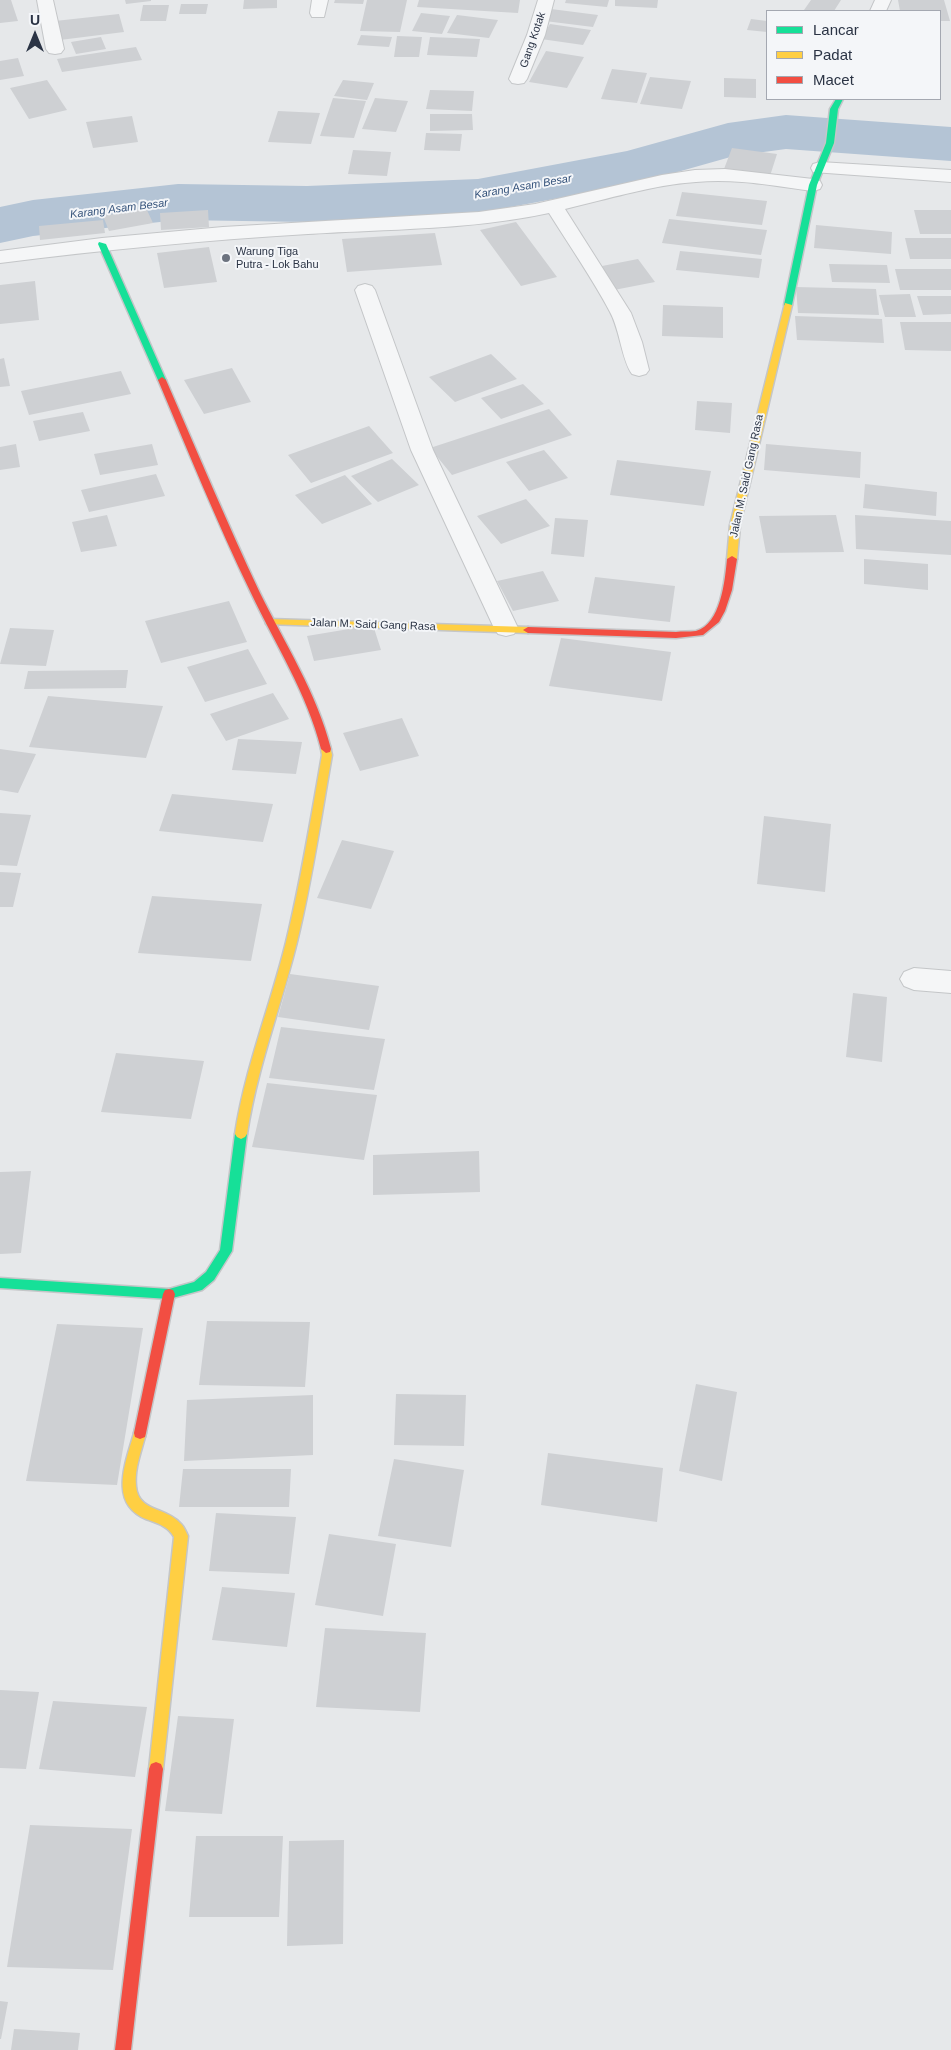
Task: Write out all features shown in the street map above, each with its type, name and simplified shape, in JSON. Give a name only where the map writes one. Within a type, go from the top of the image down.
[{"type":"street","points":[[45,0],[55,49]]},
{"type":"street","name":"Gang Kotak","points":[[518,79],[536,35],[546,0]]},
{"type":"street","name":"Jalan M. Said Gang Rasa","points":[[269,622],[506,628],[676,635],[699,633],[710,625],[721,612],[731,570],[735,524],[764,400],[785,322],[817,177],[830,143],[837,104]]},
{"type":"street","points":[[0,257],[102,244],[223,233],[479,218],[554,206],[662,181],[695,176],[951,176]]},
{"type":"street","points":[[554,206],[621,314],[632,342],[639,370]]},
{"type":"street","points":[[0,1283],[169,1294],[189,1292],[204,1283],[226,1251],[246,1103],[285,966],[300,901],[315,811],[324,777],[327,755],[323,734],[308,694],[269,622],[102,244]]},
{"type":"street","points":[[365,290],[422,450],[506,628]]},
{"type":"street","points":[[914,979],[951,982]]},
{"type":"street","points":[[123,2050],[148,1853],[181,1536],[180,1529],[174,1524],[143,1512],[136,1506],[129,1484],[169,1294]]},
{"type":"building","points":[[0,0],[11,0],[18,21],[0,23]]},
{"type":"building","points":[[125,0],[151,0],[151,1],[126,4]]},
{"type":"building","points":[[244,0],[277,0],[277,8],[243,9]]},
{"type":"building","points":[[335,0],[364,0],[363,4],[334,3]]},
{"type":"building","points":[[367,0],[407,0],[400,32],[360,31]]},
{"type":"building","points":[[419,0],[520,0],[518,13],[417,7]]},
{"type":"building","points":[[566,0],[609,0],[607,7],[565,3]]},
{"type":"building","points":[[615,0],[658,0],[657,8],[615,6]]},
{"type":"building","points":[[811,0],[841,0],[835,10],[804,10]]},
{"type":"building","points":[[898,0],[944,0],[950,21],[941,21],[941,10],[900,10]]},
{"type":"building","points":[[181,4],[208,4],[206,14],[179,14]]},
{"type":"building","points":[[143,5],[169,5],[166,21],[140,21]]},
{"type":"building","points":[[551,9],[598,15],[593,27],[545,21]]},
{"type":"building","points":[[421,13],[450,16],[442,34],[412,31]]},
{"type":"building","points":[[119,14],[124,32],[60,40],[55,21]]},
{"type":"building","points":[[457,15],[498,20],[489,38],[447,33]]},
{"type":"building","points":[[751,19],[766,21],[766,32],[747,30]]},
{"type":"building","points":[[550,24],[591,30],[583,45],[541,39]]},
{"type":"building","points":[[361,35],[392,37],[389,47],[357,45]]},
{"type":"building","points":[[397,36],[422,37],[419,57],[394,57]]},
{"type":"building","points":[[101,37],[106,49],[76,54],[71,42]]},
{"type":"building","points":[[430,37],[480,39],[477,57],[427,55]]},
{"type":"building","points":[[136,47],[142,60],[62,72],[57,59]]},
{"type":"building","points":[[546,51],[584,57],[567,88],[529,82]]},
{"type":"building","points":[[18,58],[24,76],[0,80],[0,61]]},
{"type":"building","points":[[612,69],[647,73],[637,103],[601,99]]},
{"type":"building","points":[[650,77],[691,81],[682,109],[640,104]]},
{"type":"building","points":[[724,78],[756,79],[756,98],[724,97]]},
{"type":"building","points":[[47,80],[67,110],[29,119],[10,88]]},
{"type":"building","points":[[343,80],[374,83],[367,100],[334,96]]},
{"type":"building","points":[[430,90],[474,91],[472,111],[426,109]]},
{"type":"building","points":[[333,98],[366,101],[354,138],[320,136]]},
{"type":"building","points":[[375,98],[408,101],[396,132],[362,129]]},
{"type":"building","points":[[278,111],[320,113],[311,144],[268,142]]},
{"type":"building","points":[[430,114],[472,114],[473,130],[430,131]]},
{"type":"building","points":[[132,116],[138,142],[93,148],[86,122]]},
{"type":"building","points":[[426,133],[462,134],[460,151],[424,150]]},
{"type":"building","points":[[732,148],[777,154],[770,176],[724,169]]},
{"type":"building","points":[[353,150],[391,152],[387,176],[348,174]]},
{"type":"building","points":[[682,192],[767,201],[762,225],[676,216]]},
{"type":"building","points":[[146,208],[153,223],[109,231],[103,216]]},
{"type":"building","points":[[208,210],[209,227],[161,230],[160,213]]},
{"type":"building","points":[[914,210],[951,210],[951,234],[920,234]]},
{"type":"building","points":[[669,219],[767,230],[761,255],[662,243]]},
{"type":"building","points":[[103,220],[105,233],[40,240],[39,226]]},
{"type":"building","points":[[516,222],[557,277],[521,286],[480,230]]},
{"type":"building","points":[[816,225],[892,232],[891,254],[814,248]]},
{"type":"building","points":[[435,233],[442,265],[347,272],[342,239]]},
{"type":"building","points":[[905,238],[951,238],[951,259],[910,259]]},
{"type":"building","points":[[209,247],[217,282],[164,288],[157,253]]},
{"type":"building","points":[[680,251],[762,259],[759,278],[676,270]]},
{"type":"building","points":[[638,259],[655,282],[614,290],[597,267]]},
{"type":"building","points":[[829,264],[887,265],[890,283],[832,282]]},
{"type":"building","points":[[895,269],[951,269],[951,290],[900,290]]},
{"type":"building","points":[[35,281],[39,320],[0,324],[0,285]]},
{"type":"building","points":[[796,287],[876,289],[879,315],[798,313]]},
{"type":"building","points":[[910,294],[916,317],[885,317],[879,295]]},
{"type":"building","points":[[917,296],[951,296],[951,314],[923,315]]},
{"type":"building","points":[[663,305],[723,307],[723,338],[662,336]]},
{"type":"building","points":[[795,316],[882,319],[884,343],[797,340]]},
{"type":"building","points":[[900,322],[951,322],[951,351],[905,350]]},
{"type":"building","points":[[491,354],[517,379],[455,402],[429,377]]},
{"type":"building","points":[[4,358],[10,386],[0,387],[0,359]]},
{"type":"building","points":[[232,368],[251,402],[204,414],[184,380]]},
{"type":"building","points":[[121,371],[131,394],[29,415],[21,391]]},
{"type":"building","points":[[523,384],[544,404],[501,419],[481,398]]},
{"type":"building","points":[[697,401],[732,403],[730,433],[695,430]]},
{"type":"building","points":[[549,409],[572,435],[452,475],[430,448]]},
{"type":"building","points":[[83,412],[90,431],[39,441],[33,421]]},
{"type":"building","points":[[369,426],[393,453],[311,483],[288,455]]},
{"type":"building","points":[[16,444],[20,467],[0,470],[0,447]]},
{"type":"building","points":[[152,444],[158,465],[100,475],[94,454]]},
{"type":"building","points":[[766,444],[861,452],[860,478],[764,470]]},
{"type":"building","points":[[544,450],[568,478],[529,491],[506,462]]},
{"type":"building","points":[[392,459],[419,485],[378,502],[351,476]]},
{"type":"building","points":[[617,460],[711,471],[704,506],[610,495]]},
{"type":"building","points":[[156,474],[165,496],[89,512],[81,490]]},
{"type":"building","points":[[345,475],[372,504],[322,524],[295,495]]},
{"type":"building","points":[[865,484],[937,492],[936,516],[863,508]]},
{"type":"building","points":[[526,499],[550,526],[501,544],[477,516]]},
{"type":"building","points":[[107,515],[117,546],[81,552],[72,522]]},
{"type":"building","points":[[836,515],[844,552],[766,553],[759,516]]},
{"type":"building","points":[[855,515],[951,521],[951,555],[856,549]]},
{"type":"building","points":[[555,518],[588,520],[584,557],[551,554]]},
{"type":"building","points":[[864,559],[928,564],[928,590],[864,584]]},
{"type":"building","points":[[543,571],[559,601],[513,611],[497,581]]},
{"type":"building","points":[[595,577],[675,586],[670,622],[588,613]]},
{"type":"building","points":[[229,601],[247,642],[161,663],[145,621]]},
{"type":"building","points":[[373,625],[381,650],[314,661],[307,636]]},
{"type":"building","points":[[10,628],[54,630],[46,666],[0,664]]},
{"type":"building","points":[[561,638],[671,652],[662,701],[549,686]]},
{"type":"building","points":[[248,649],[267,684],[205,702],[187,667]]},
{"type":"building","points":[[128,670],[126,688],[24,689],[28,671]]},
{"type":"building","points":[[273,693],[289,719],[226,741],[210,714]]},
{"type":"building","points":[[48,696],[163,706],[146,758],[29,747]]},
{"type":"building","points":[[402,718],[419,756],[360,771],[343,733]]},
{"type":"building","points":[[238,739],[302,742],[296,774],[232,770]]},
{"type":"building","points":[[0,749],[36,754],[18,793],[0,790]]},
{"type":"building","points":[[172,794],[273,804],[263,842],[159,831]]},
{"type":"building","points":[[0,813],[31,815],[17,866],[0,865]]},
{"type":"building","points":[[764,816],[831,824],[825,892],[757,884]]},
{"type":"building","points":[[342,840],[394,851],[371,909],[317,898]]},
{"type":"building","points":[[0,872],[21,873],[13,907],[0,907]]},
{"type":"building","points":[[152,896],[262,904],[251,961],[138,953]]},
{"type":"building","points":[[290,974],[379,986],[369,1030],[278,1017]]},
{"type":"building","points":[[853,993],[887,997],[882,1062],[846,1057]]},
{"type":"building","points":[[281,1027],[385,1039],[374,1090],[269,1078]]},
{"type":"building","points":[[116,1053],[204,1061],[191,1119],[101,1112]]},
{"type":"building","points":[[267,1083],[377,1095],[364,1160],[252,1147]]},
{"type":"building","points":[[479,1151],[480,1192],[373,1195],[373,1155]]},
{"type":"building","points":[[31,1171],[21,1253],[0,1254],[0,1172]]},
{"type":"building","points":[[207,1321],[310,1322],[305,1387],[199,1385]]},
{"type":"building","points":[[57,1324],[143,1328],[117,1485],[26,1481]]},
{"type":"building","points":[[696,1384],[737,1392],[722,1481],[679,1471]]},
{"type":"building","points":[[396,1394],[466,1395],[464,1446],[394,1445]]},
{"type":"building","points":[[313,1395],[313,1455],[184,1461],[187,1400]]},
{"type":"building","points":[[548,1453],[663,1468],[657,1522],[541,1505]]},
{"type":"building","points":[[394,1459],[464,1470],[451,1547],[378,1536]]},
{"type":"building","points":[[183,1469],[291,1469],[289,1507],[179,1507]]},
{"type":"building","points":[[216,1513],[296,1517],[289,1574],[209,1571]]},
{"type":"building","points":[[329,1534],[396,1544],[383,1616],[315,1605]]},
{"type":"building","points":[[222,1587],[295,1593],[287,1647],[212,1640]]},
{"type":"building","points":[[325,1628],[426,1633],[420,1712],[316,1707]]},
{"type":"building","points":[[0,1690],[39,1692],[26,1769],[0,1768]]},
{"type":"building","points":[[53,1701],[147,1707],[135,1777],[39,1769]]},
{"type":"building","points":[[178,1716],[234,1719],[222,1814],[165,1811]]},
{"type":"building","points":[[30,1825],[132,1829],[113,1970],[7,1967]]},
{"type":"building","points":[[196,1836],[283,1836],[279,1917],[189,1917]]},
{"type":"building","points":[[344,1840],[343,1944],[287,1946],[289,1841]]},
{"type":"building","points":[[0,2001],[8,2002],[1,2039],[0,2039]]},
{"type":"building","points":[[14,2029],[80,2033],[78,2050],[11,2050]]},
{"type":"waterway","name":"Karang Asam Besar","points":[[0,225],[33,218],[178,202],[307,204],[478,196],[635,167],[728,140],[786,132],[951,144]]},
{"type":"traffic: fast","points":[[788,305],[813,185],[830,143],[834,109],[838,100]]},
{"type":"traffic: fast","points":[[102,244],[162,380]]},
{"type":"traffic: fast","points":[[0,1283],[169,1294],[198,1286],[210,1276],[226,1251],[241,1134]]},
{"type":"traffic: slow","points":[[732,559],[735,525],[788,305]]},
{"type":"traffic: slow","points":[[269,622],[528,630]]},
{"type":"traffic: slow","points":[[241,1134],[254,1071],[285,968],[298,916],[327,755],[326,749]]},
{"type":"traffic: slow","points":[[140,1433],[130,1473],[129,1486],[131,1498],[144,1511],[176,1527],[181,1536],[156,1769]]},
{"type":"traffic: jam","points":[[162,380],[241,561],[309,699],[322,732],[326,749]]},
{"type":"traffic: jam","points":[[528,630],[676,635],[700,633],[715,620],[721,611],[728,590],[732,559]]},
{"type":"traffic: jam","points":[[140,1433],[169,1294]]},
{"type":"traffic: jam","points":[[123,2050],[156,1769]]},
{"type":"place","name":"Warung Tiga Putra - Lok Bahu","points":[[226,258]]}]
